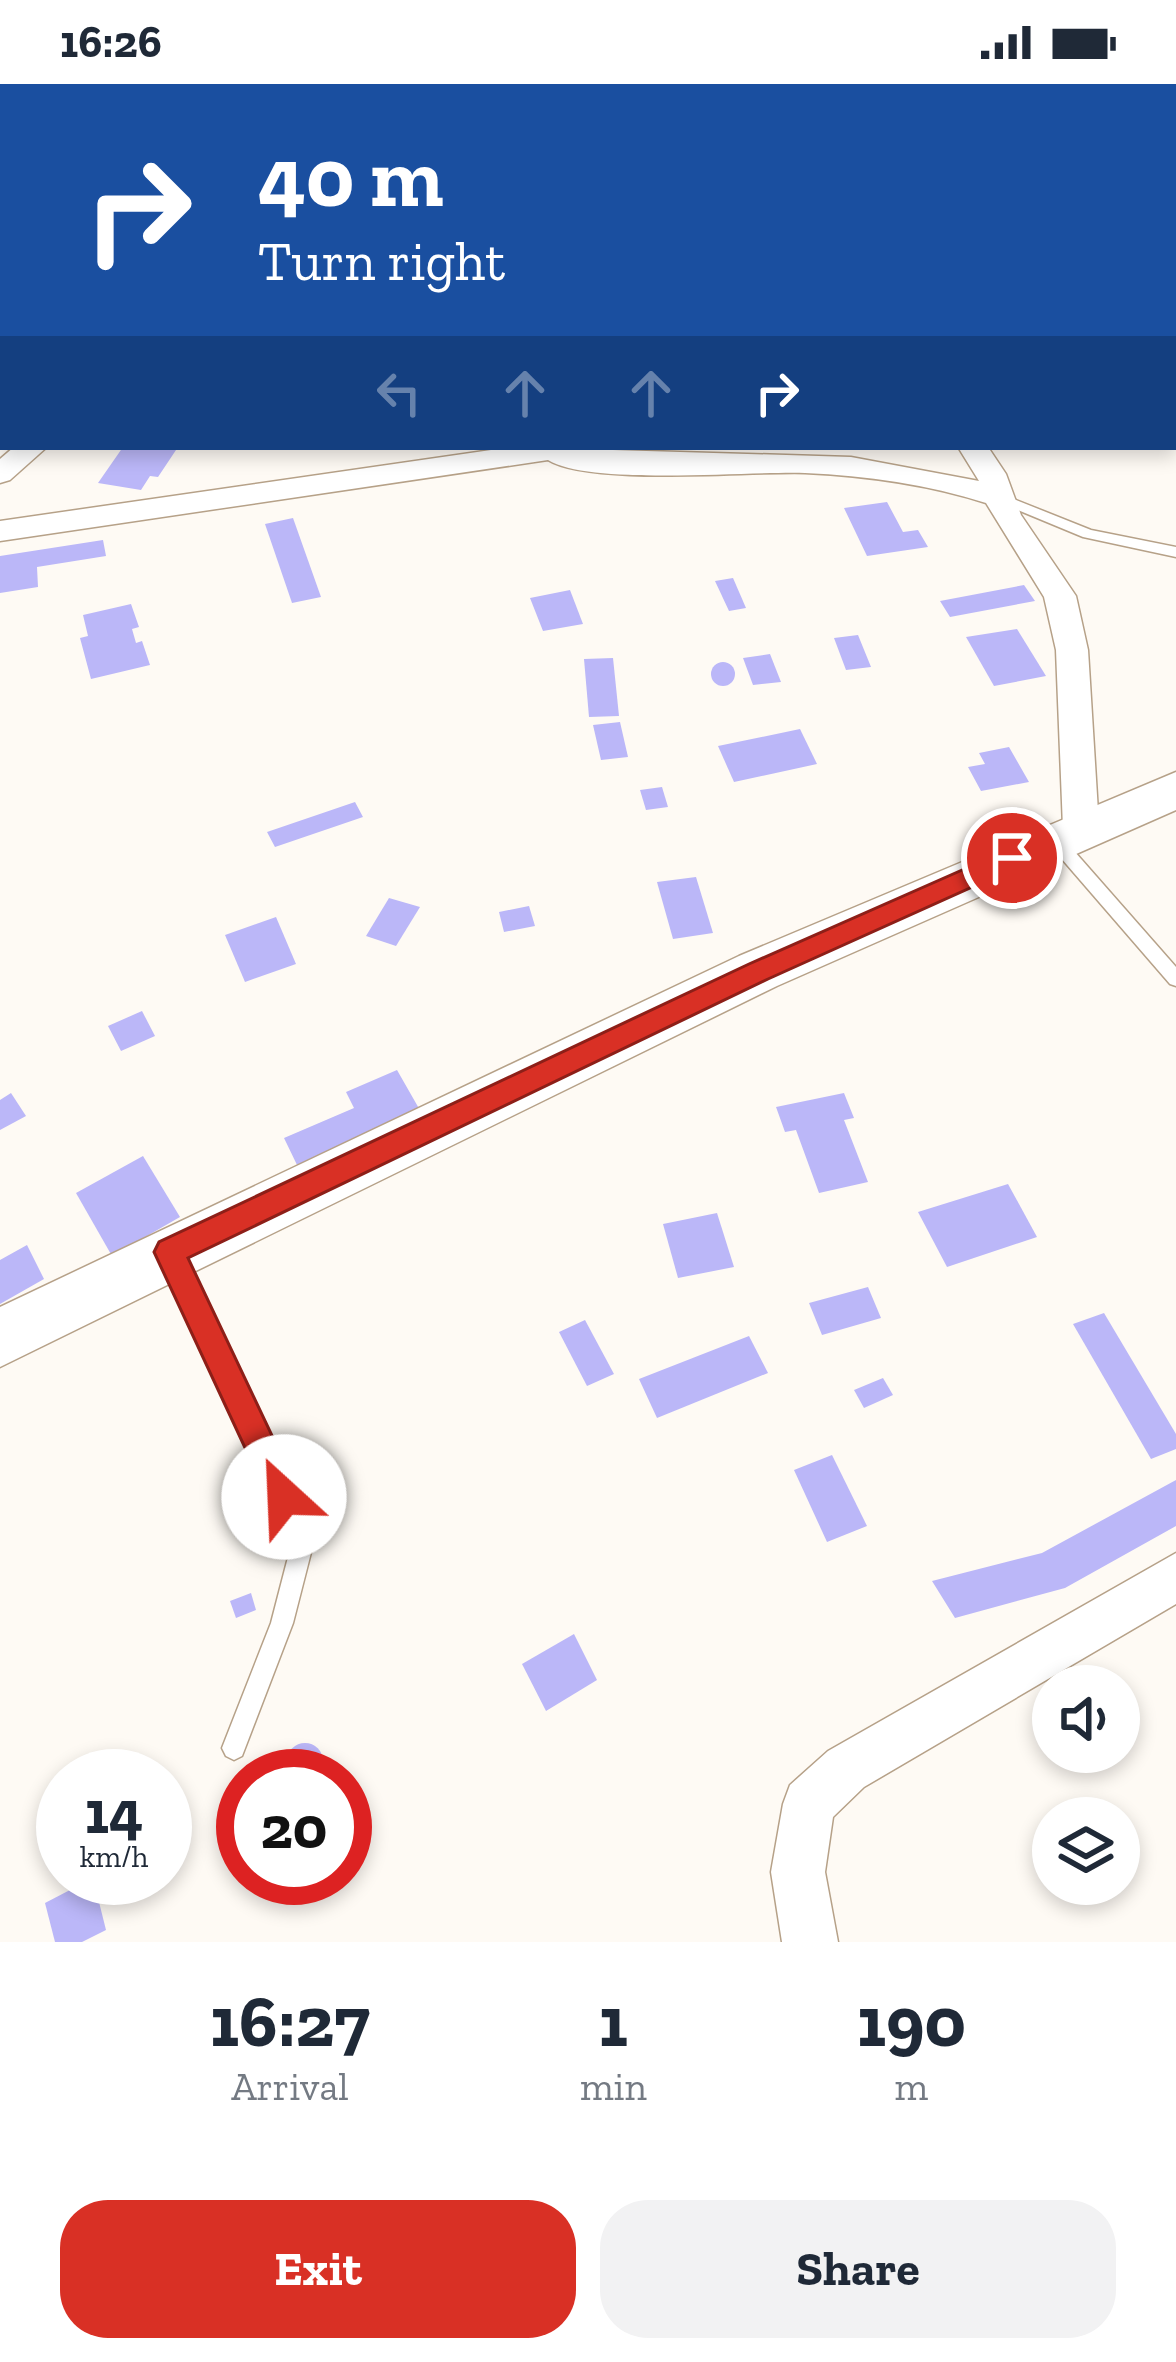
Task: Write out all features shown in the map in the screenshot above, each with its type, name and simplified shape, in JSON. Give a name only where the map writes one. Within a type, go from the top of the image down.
[{"type":"street","points":[[0,474],[28,450]]},
{"type":"street","points":[[0,531],[553,450],[569,460],[628,464],[800,461],[951,479],[1000,498]]},
{"type":"street","points":[[975,450],[1006,516],[1060,596],[1072,650],[1068,833]]},
{"type":"street","points":[[0,1338],[758,971],[1176,790]]},
{"type":"street","points":[[810,1942],[798,1872],[808,1804],[846,1768],[1176,1577]]},
{"type":"lane","points":[[1000,498],[1088,534],[1176,552]]},
{"type":"lane","points":[[1068,833],[1176,979]]},
{"type":"lane","points":[[170,1252],[304,1538],[282,1623],[234,1748]]},
{"type":"building","points":[[121,450],[176,450],[158,477],[150,476],[141,490],[98,483]]},
{"type":"building","points":[[887,502],[903,532],[918,530],[928,547],[867,556],[844,508]]},
{"type":"building","points":[[293,518],[321,597],[292,603],[265,524]]},
{"type":"building","points":[[103,540],[106,556],[37,567],[38,587],[0,593],[0,556]]},
{"type":"building","points":[[733,578],[746,608],[729,611],[715,581]]},
{"type":"building","points":[[1024,585],[1035,601],[950,617],[940,601]]},
{"type":"building","points":[[570,590],[583,624],[543,631],[530,598]]},
{"type":"building","points":[[131,604],[139,627],[132,629],[136,643],[142,641],[150,665],[91,679],[80,638],[88,636],[83,615]]},
{"type":"building","points":[[1017,629],[1046,676],[994,686],[966,637]]},
{"type":"building","points":[[858,635],[871,667],[846,670],[834,638]]},
{"type":"building","points":[[770,654],[781,682],[753,685],[743,658]]},
{"type":"building","points":[[613,658],[619,716],[589,717],[584,659]]},
{"type":"building","points":[[723,662],[735,674],[723,686],[711,674]]},
{"type":"building","points":[[620,722],[628,757],[601,760],[593,725]]},
{"type":"building","points":[[800,729],[817,764],[734,782],[718,746]]},
{"type":"building","points":[[1009,747],[1029,782],[981,791],[968,767],[985,764],[979,753]]},
{"type":"building","points":[[662,787],[668,807],[646,810],[640,790]]},
{"type":"building","points":[[355,802],[363,817],[275,847],[267,832]]},
{"type":"building","points":[[696,877],[713,933],[673,939],[657,882]]},
{"type":"building","points":[[389,898],[420,907],[396,946],[366,936]]},
{"type":"building","points":[[529,906],[535,926],[504,932],[499,912]]},
{"type":"building","points":[[276,917],[296,964],[245,982],[225,935]]},
{"type":"building","points":[[142,1011],[155,1036],[121,1051],[108,1026]]},
{"type":"building","points":[[397,1070],[421,1112],[298,1167],[284,1138],[354,1108],[346,1092]]},
{"type":"building","points":[[11,1093],[26,1116],[0,1130],[0,1100]]},
{"type":"building","points":[[844,1093],[854,1118],[844,1120],[868,1182],[819,1193],[796,1130],[785,1132],[776,1107]]},
{"type":"building","points":[[143,1156],[180,1217],[112,1256],[76,1193]]},
{"type":"building","points":[[1008,1184],[1037,1237],[947,1267],[918,1212]]},
{"type":"building","points":[[717,1213],[734,1267],[678,1278],[663,1224]]},
{"type":"building","points":[[27,1245],[44,1279],[0,1304],[0,1260]]},
{"type":"building","points":[[868,1287],[881,1318],[822,1335],[809,1303]]},
{"type":"building","points":[[1104,1313],[1176,1434],[1176,1449],[1151,1459],[1073,1324]]},
{"type":"building","points":[[585,1320],[614,1374],[587,1386],[559,1332]]},
{"type":"building","points":[[749,1336],[768,1373],[657,1418],[639,1379]]},
{"type":"building","points":[[883,1378],[893,1395],[864,1408],[854,1390]]},
{"type":"building","points":[[832,1455],[867,1526],[827,1542],[794,1470]]},
{"type":"building","points":[[1176,1480],[1176,1526],[1065,1588],[955,1618],[932,1581],[1042,1553]]},
{"type":"building","points":[[251,1593],[256,1610],[236,1618],[230,1601]]},
{"type":"building","points":[[574,1634],[597,1680],[546,1711],[522,1664]]},
{"type":"building","points":[[305,1743],[318,1749],[292,1749]]},
{"type":"building","points":[[46,1905],[100,1905],[106,1930],[82,1942],[55,1942]]},
{"type":"route","points":[[284,1497],[170,1252],[758,971],[1012,858]]}]
